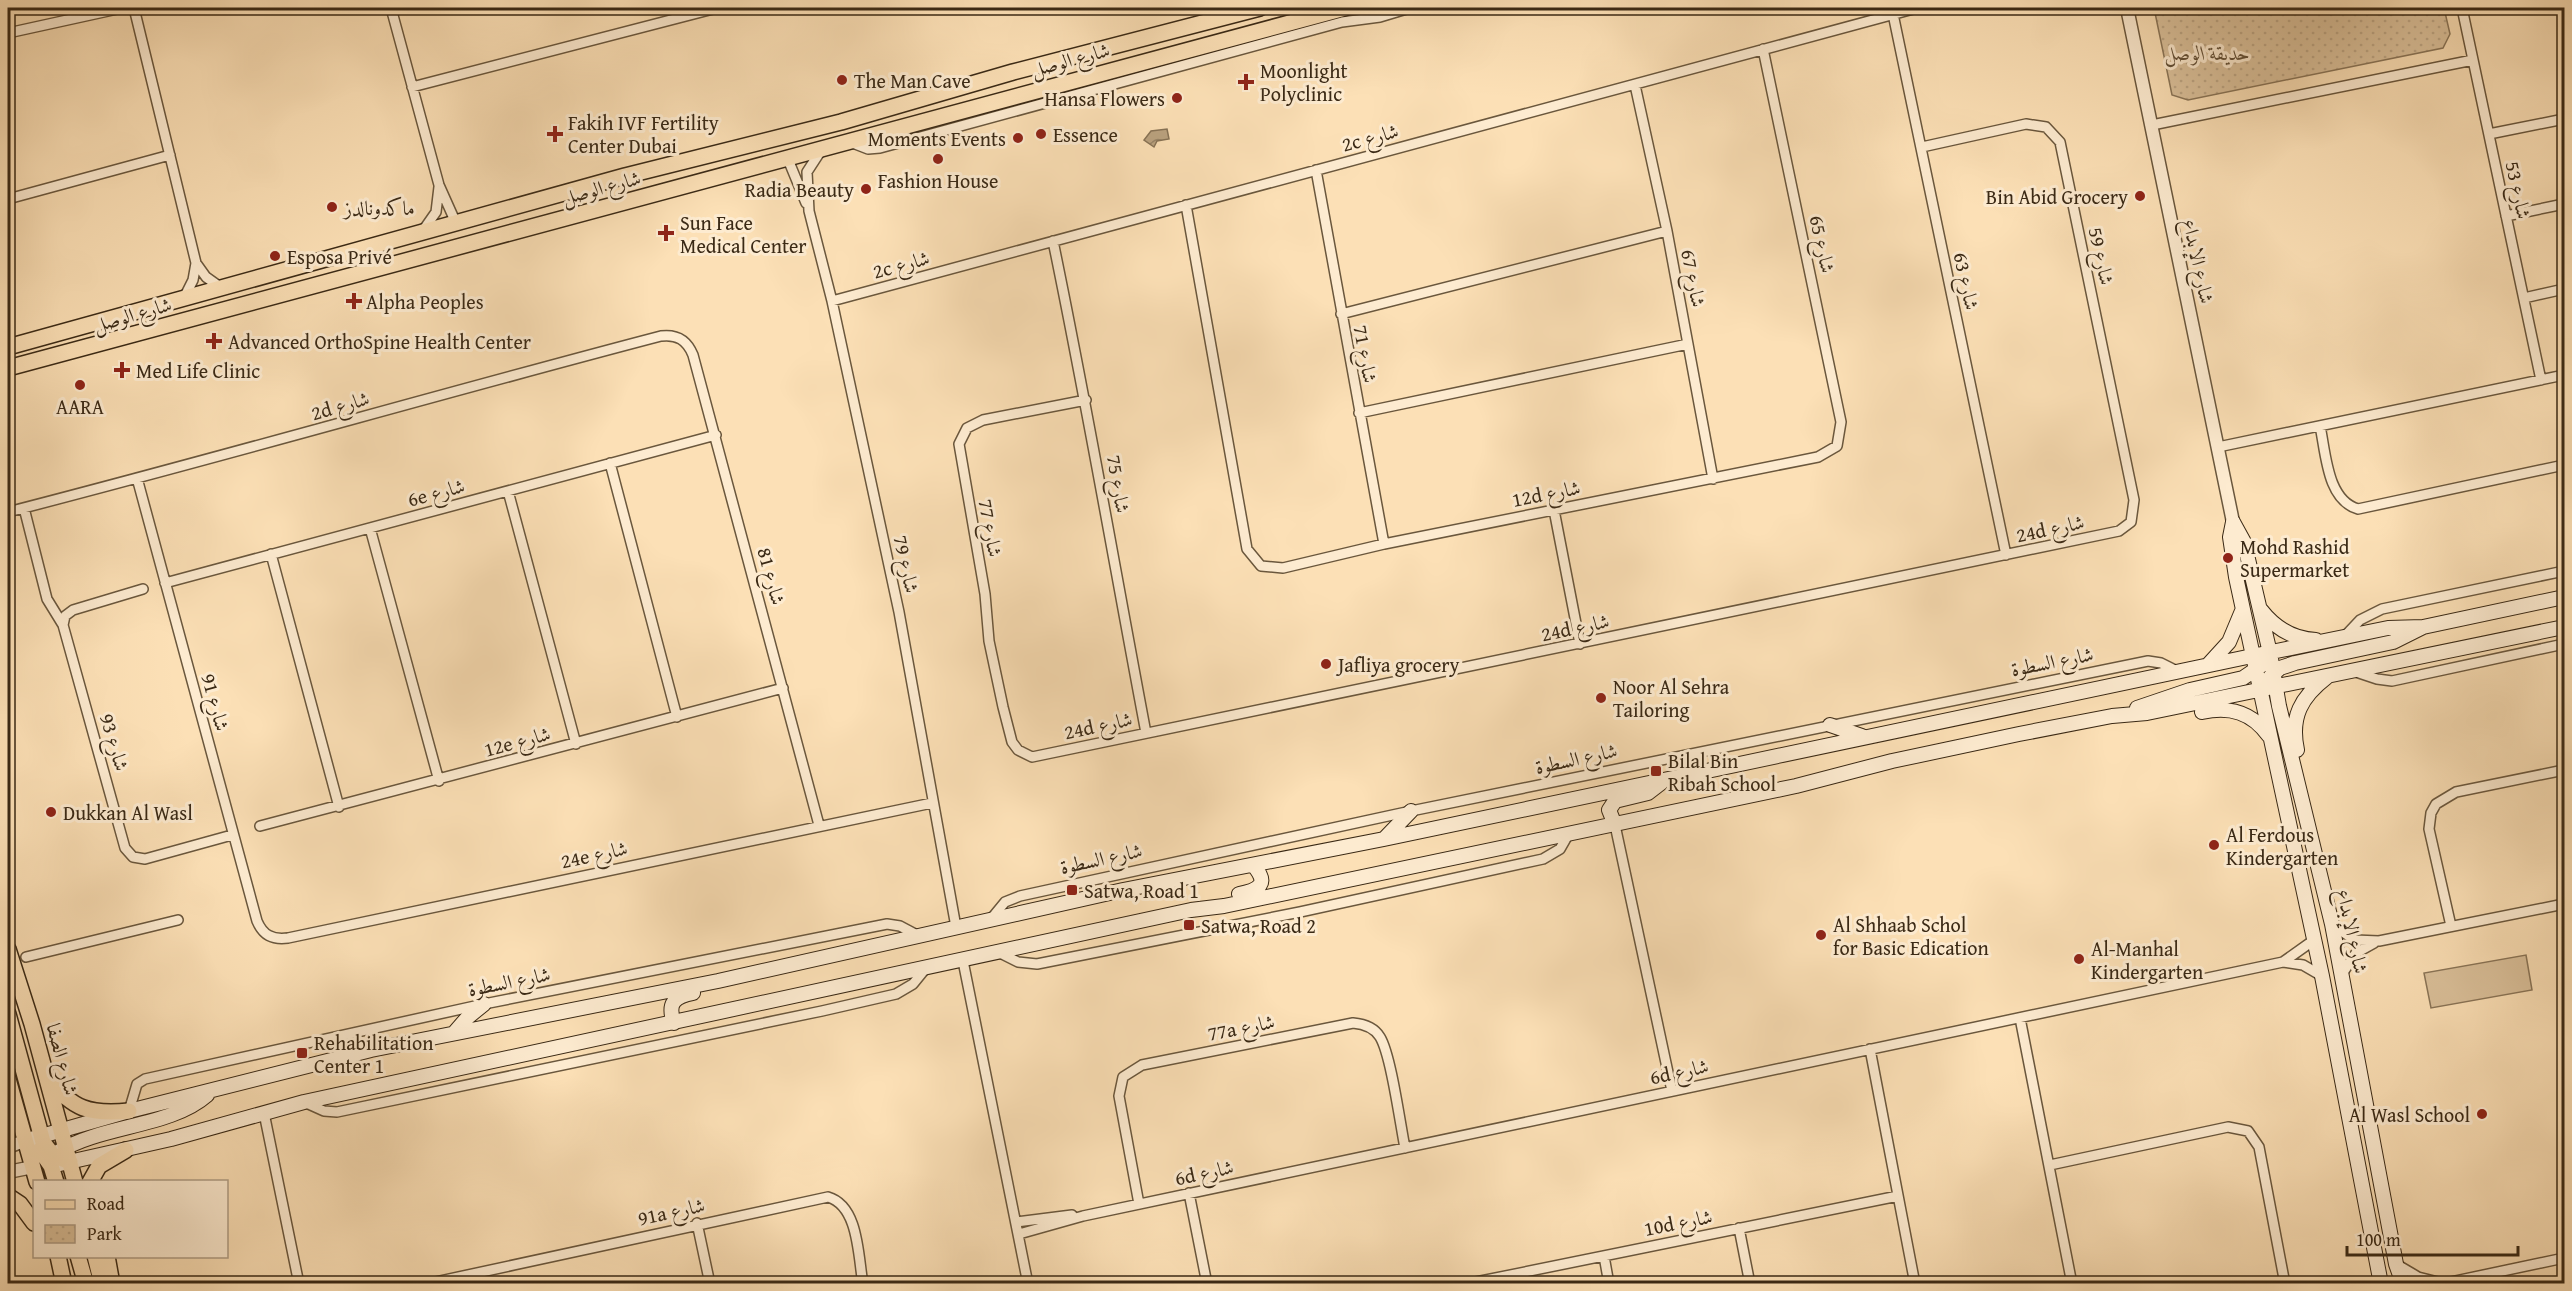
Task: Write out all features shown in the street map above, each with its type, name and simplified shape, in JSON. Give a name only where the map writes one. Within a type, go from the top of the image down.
[{"type":"main road","name":"شارع الوصل","points":[[8,347],[220,286],[625,176],[841,122],[1013,72],[1260,8]]},
{"type":"main road","points":[[1303,19],[1323,8]]},
{"type":"main road","name":"شارع الوصل","points":[[8,368],[1345,8]]},
{"type":"main road","points":[[788,158],[786,151],[790,144],[828,132],[841,122]]},
{"type":"main road","points":[[265,297],[303,281],[450,238],[456,230],[456,223]]},
{"type":"main road","name":"شارع الإبداع","points":[[2233,522],[2244,542],[2332,924],[2396,1264],[2403,1284]]},
{"type":"main road","name":"شارع الإبداع","points":[[2233,522],[2230,545],[2322,976],[2381,1284]]},
{"type":"main road","name":"شارع السطوة","points":[[24,1141],[129,1111],[371,1050],[718,981],[917,935],[2252,656],[2388,628],[2423,627],[2565,597]]},
{"type":"main road","points":[[2258,606],[2274,624],[2296,637],[2338,639]]},
{"type":"main road","points":[[2207,666],[2229,642],[2243,609]]},
{"type":"main road","points":[[2260,691],[2274,673],[2295,663],[2392,642],[2423,627]]},
{"type":"main road","points":[[2112,716],[2147,714],[2565,627]]},
{"type":"main road","points":[[1191,909],[1224,906],[1568,835],[1796,786],[1903,758],[2112,716],[2190,690],[2243,678],[2256,671],[2270,653]]},
{"type":"main road","points":[[2300,793],[2303,777],[2294,736],[2297,713],[2308,693],[2330,676]]},
{"type":"main road","points":[[2112,716],[2147,722],[2217,709],[2230,709],[2254,720],[2271,739]]},
{"type":"main road","points":[[1830,725],[1849,734],[1870,737]]},
{"type":"main road","points":[[1615,825],[1609,810],[1615,801],[1648,793],[1664,780]]},
{"type":"main road","points":[[1384,839],[1411,811]]},
{"type":"main road","points":[[24,1141],[57,1158],[88,1158],[126,1150],[304,1102],[1000,953],[1191,909],[1221,898],[1256,890],[1262,880],[1253,865]]},
{"type":"main road","points":[[2314,940],[2328,955],[2344,1030],[2361,1078]]},
{"type":"main road","name":"شارع الصفا","points":[[8,949],[60,1130],[57,1158],[74,1180]]},
{"type":"main road","points":[[674,1023],[670,1008],[674,1000],[703,991],[718,981]]},
{"type":"main road","points":[[454,1033],[484,1004]]},
{"type":"main road","points":[[8,1014],[41,1136],[57,1158],[55,1180]]},
{"type":"main road","points":[[46,1076],[63,1096],[82,1108],[111,1112],[129,1111]]},
{"type":"main road","points":[[8,1079],[35,1174],[85,1139],[179,1111],[201,1100],[210,1091]]},
{"type":"main road","points":[[36,1119],[39,1123],[48,1125],[53,1122],[56,1113]]},
{"type":"main road","points":[[85,1139],[80,1150],[88,1158]]},
{"type":"main road","points":[[91,1180],[99,1166],[126,1150]]},
{"type":"main road","points":[[8,1196],[20,1204],[33,1222]]},
{"type":"main road","points":[[58,1258],[64,1284]]},
{"type":"main road","points":[[78,1258],[86,1284]]},
{"type":"main road","points":[[95,1258],[102,1284]]},
{"type":"main road","points":[[107,1258],[112,1284]]},
{"type":"street","points":[[8,33],[122,8]]},
{"type":"street","points":[[134,8],[195,263],[193,280],[185,296]]},
{"type":"street","points":[[391,8],[439,185],[456,223]]},
{"type":"street","points":[[412,87],[717,8]]},
{"type":"street","points":[[848,141],[868,149],[880,148],[1331,25],[1380,17],[1410,8]]},
{"type":"street","name":"2c شارع","points":[[832,301],[1917,8]]},
{"type":"street","name":"شارع الإبداع","points":[[2127,8],[2233,522]]},
{"type":"street","name":"شارع 53","points":[[2462,8],[2541,380]]},
{"type":"street","name":"شارع 63","points":[[1893,14],[2006,555]]},
{"type":"street","name":"شارع 65","points":[[1763,49],[1841,422],[1837,446]]},
{"type":"street","points":[[2152,125],[2473,60]]},
{"type":"street","name":"شارع 67","points":[[1635,85],[1666,231],[1713,479]]},
{"type":"street","points":[[2489,134],[2565,118]]},
{"type":"street","name":"شارع 59","points":[[1922,147],[2026,124],[2046,127],[2060,142],[2134,500],[2131,522]]},
{"type":"street","name":"شارع 79","points":[[809,211],[807,172],[824,148]]},
{"type":"street","points":[[8,199],[170,155]]},
{"type":"street","name":"شارع 79","points":[[788,158],[809,211],[832,301],[899,612],[956,927]]},
{"type":"street","name":"شارع 71","points":[[1316,170],[1384,544]]},
{"type":"street","points":[[422,232],[436,212],[439,185]]},
{"type":"street","points":[[2506,216],[2565,204]]},
{"type":"street","name":"12d شارع","points":[[1186,205],[1247,549],[1261,566],[1276,569],[1384,544],[1818,458],[1837,446]]},
{"type":"street","points":[[1341,314],[1666,231]]},
{"type":"street","name":"شارع 75","points":[[1053,241],[1086,400],[1146,733]]},
{"type":"street","points":[[195,263],[206,277],[220,286]]},
{"type":"street","points":[[2524,298],[2565,289]]},
{"type":"street","name":"2d شارع","points":[[8,512],[661,336],[668,335],[682,339]]},
{"type":"street","name":"شارع 81","points":[[682,339],[693,355],[716,435],[819,825]]},
{"type":"street","points":[[1359,413],[1688,344]]},
{"type":"street","points":[[2218,447],[2565,375]]},
{"type":"street","name":"شارع 77","points":[[1023,753],[1012,742],[991,652],[959,444],[967,428],[983,420],[1086,400]]},
{"type":"street","points":[[2320,426],[2335,492],[2348,506],[2358,509],[2565,465]]},
{"type":"street","name":"6e شارع","points":[[165,583],[716,435]]},
{"type":"street","points":[[610,464],[677,717]]},
{"type":"street","name":"شارع 91","points":[[137,478],[232,835],[257,921],[264,934]]},
{"type":"street","points":[[508,491],[576,744]]},
{"type":"street","points":[[24,508],[47,599],[63,625]]},
{"type":"street","points":[[1554,510],[1580,644]]},
{"type":"street","name":"24d شارع","points":[[1023,753],[1037,757],[2113,533],[2131,522]]},
{"type":"street","points":[[370,528],[439,781]]},
{"type":"street","points":[[270,554],[339,807]]},
{"type":"street","points":[[2338,639],[2360,620],[2382,609],[2565,571]]},
{"type":"street","points":[[63,625],[65,616],[73,610],[143,589]]},
{"type":"street","name":"شارع 93","points":[[63,625],[128,853],[145,859],[232,835]]},
{"type":"street","points":[[2354,671],[2377,679],[2392,681],[2565,644]]},
{"type":"street","name":"شارع السطوة","points":[[990,921],[1005,902],[1020,896],[1411,811],[2148,661],[2161,663],[2179,672]]},
{"type":"street","name":"12e شارع","points":[[260,826],[439,781],[783,688]]},
{"type":"street","points":[[2451,926],[2429,829],[2431,813],[2436,804],[2456,792],[2565,770]]},
{"type":"street","name":"24e شارع","points":[[264,934],[279,939],[288,938],[932,803]]},
{"type":"street","points":[[1615,825],[1672,1091]]},
{"type":"street","points":[[1000,953],[1018,962],[1037,964],[1300,912],[1543,859],[1555,854],[1568,835]]},
{"type":"street","points":[[2332,924],[2355,940],[2379,941],[2565,904]]},
{"type":"street","points":[[27,957],[178,920]]},
{"type":"street","name":"شارع السطوة","points":[[129,1111],[137,1084],[145,1079],[484,1004],[887,924],[900,926],[917,935]]},
{"type":"street","name":"6d شارع","points":[[2283,962],[2314,940]]},
{"type":"street","points":[[2342,974],[2356,953],[2379,941]]},
{"type":"street","points":[[963,961],[1028,1284]]},
{"type":"street","name":"6d شارع","points":[[1019,1234],[1083,1216],[1189,1193],[2283,962],[2303,965],[2322,976]]},
{"type":"street","points":[[304,1102],[324,1111],[337,1112],[822,1011],[896,994],[908,988],[926,968]]},
{"type":"street","points":[[2020,1018],[2072,1284]]},
{"type":"street","name":"77a شارع","points":[[1139,1204],[1119,1096],[1124,1077],[1142,1065],[1353,1023],[1363,1024],[1372,1028],[1384,1045],[1405,1148]]},
{"type":"street","points":[[1870,1049],[1915,1284]]},
{"type":"street","points":[[264,1113],[299,1284]]},
{"type":"street","points":[[2050,1165],[2228,1127],[2238,1127],[2247,1131],[2259,1147],[2285,1284]]},
{"type":"street","points":[[8,1147],[24,1141]]},
{"type":"street","points":[[8,1172],[35,1174]]},
{"type":"street","points":[[1189,1193],[1207,1284]]},
{"type":"street","name":"10d شارع","points":[[1466,1284],[1898,1196]]},
{"type":"street","name":"91a شارع","points":[[426,1284],[820,1197],[835,1199],[847,1209],[863,1284]]},
{"type":"street","name":"6d شارع","points":[[1016,1222],[1083,1216]]},
{"type":"street","points":[[697,1223],[710,1284]]},
{"type":"street","points":[[1738,1228],[1750,1284]]},
{"type":"street","points":[[1604,1256],[1610,1284]]},
{"type":"street","points":[[2396,1264],[2418,1277],[2442,1283],[2565,1258]]},
{"type":"green space","name":"حديقة الوصل","points":[[2154,8],[2444,8],[2450,34],[2443,48],[2188,100],[2172,95]]},
{"type":"green space","points":[[2526,955],[2532,990],[2431,1008],[2424,973]]},
{"type":"water","points":[[1167,129],[1169,139],[1157,141],[1154,147],[1144,140],[1151,131]]},
{"type":"place","name":"The Man Cave","points":[[842,80]]},
{"type":"place","name":"Moonlight Polyclinic","points":[[1246,82]]},
{"type":"place","name":"Hansa Flowers","points":[[1177,98]]},
{"type":"place","name":"Fakih IVF Fertility Center Dubai","points":[[555,134]]},
{"type":"place","name":"Essence","points":[[1041,134]]},
{"type":"place","name":"Moments Events","points":[[1018,138]]},
{"type":"place","name":"Fashion House","points":[[938,159]]},
{"type":"place","name":"Radia Beauty","points":[[866,189]]},
{"type":"place","name":"Bin Abid Grocery","points":[[2140,196]]},
{"type":"place","name":"ماكدونالدز","points":[[332,207]]},
{"type":"place","name":"Sun Face Medical Center","points":[[666,233]]},
{"type":"place","name":"Esposa Privé","points":[[275,256]]},
{"type":"place","name":"Alpha Peoples","points":[[354,301]]},
{"type":"place","name":"Advanced OrthoSpine Health Center","points":[[214,341]]},
{"type":"place","name":"Med Life Clinic","points":[[122,370]]},
{"type":"place","name":"AARA","points":[[80,385]]},
{"type":"place","name":"Mohd Rashid Supermarket","points":[[2228,558]]},
{"type":"place","name":"Jafliya grocery","points":[[1326,664]]},
{"type":"place","name":"Noor Al Sehra Tailoring","points":[[1601,698]]},
{"type":"place","name":"Bilal Bin Ribah School","points":[[1656,771]]},
{"type":"place","name":"Dukkan Al Wasl","points":[[51,812]]},
{"type":"place","name":"Al Ferdous Kindergarten","points":[[2214,845]]},
{"type":"place","name":"Satwa, Road 1","points":[[1072,890]]},
{"type":"place","name":"Satwa, Road 2","points":[[1189,925]]},
{"type":"place","name":"Al Shhaab Schol for Basic Edication","points":[[1821,935]]},
{"type":"place","name":"Al-Manhal Kindergarten","points":[[2079,959]]},
{"type":"place","name":"Rehabilitation Center 1","points":[[302,1053]]},
{"type":"place","name":"Al Wasl School","points":[[2482,1114]]}]
